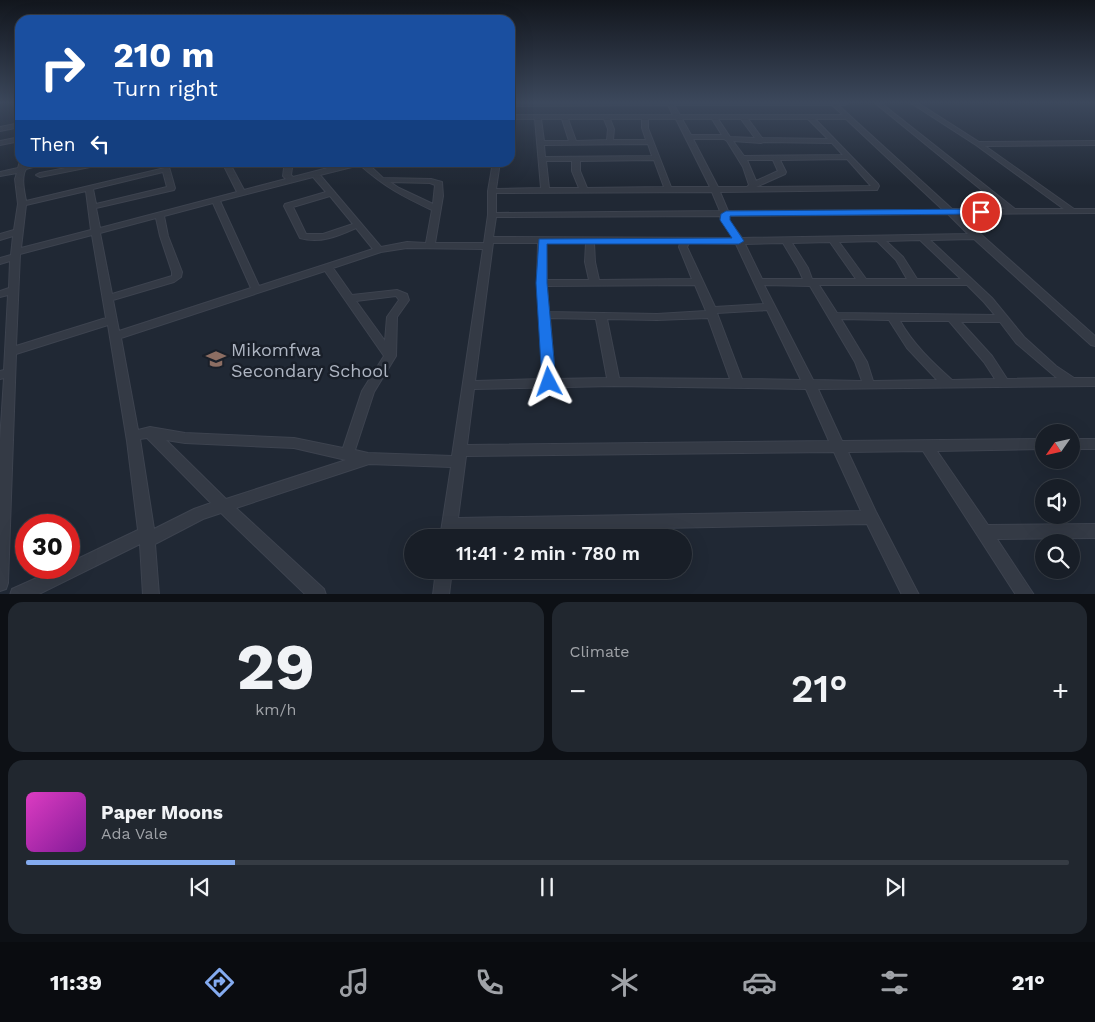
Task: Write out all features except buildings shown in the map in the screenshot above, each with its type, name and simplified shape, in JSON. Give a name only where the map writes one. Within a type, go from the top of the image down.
[{"type":"street","points":[[540,131],[545,190]]},
{"type":"street","points":[[569,131],[573,142]]},
{"type":"street","points":[[610,142],[611,131]]},
{"type":"street","points":[[646,131],[668,189]]},
{"type":"street","points":[[685,131],[726,214],[725,220],[739,241],[770,307],[810,384],[871,517],[911,594]]},
{"type":"street","points":[[722,131],[742,158],[750,174],[751,187]]},
{"type":"street","points":[[754,131],[762,141]]},
{"type":"street","points":[[492,191],[751,187],[874,188],[875,186],[850,157],[824,131]]},
{"type":"street","points":[[863,131],[976,236],[1095,342]]},
{"type":"street","points":[[912,131],[1012,212]]},
{"type":"street","points":[[957,131],[1071,210]]},
{"type":"street","points":[[688,137],[762,141],[834,140]]},
{"type":"street","points":[[0,143],[15,140]]},
{"type":"street","points":[[541,143],[650,142]]},
{"type":"street","points":[[978,144],[1095,143]]},
{"type":"street","points":[[742,158],[850,157]]},
{"type":"street","points":[[576,158],[576,172],[584,190]]},
{"type":"street","points":[[542,159],[656,158]]},
{"type":"street","points":[[751,187],[782,172],[776,158]]},
{"type":"street","points":[[27,173],[38,167]]},
{"type":"street","points":[[27,173],[52,167]]},
{"type":"street","points":[[0,174],[27,173],[73,167]]},
{"type":"street","points":[[22,204],[89,188],[162,167]]},
{"type":"street","points":[[92,207],[171,188],[166,167]]},
{"type":"street","points":[[228,167],[242,193]]},
{"type":"street","points":[[288,167],[287,176],[292,180]]},
{"type":"street","points":[[316,167],[332,193],[379,250]]},
{"type":"street","points":[[0,261],[96,230],[341,167]]},
{"type":"street","points":[[367,167],[396,190],[436,208]]},
{"type":"street","points":[[449,529],[492,215],[492,191],[496,167]]},
{"type":"street","points":[[0,583],[5,374],[12,351],[16,255],[27,173]]},
{"type":"street","points":[[381,180],[436,181],[439,184],[440,190],[430,245]]},
{"type":"street","points":[[89,188],[133,436],[148,536],[151,594]]},
{"type":"street","points":[[332,193],[288,206],[303,236],[320,237],[358,225]]},
{"type":"street","points":[[216,200],[256,290]]},
{"type":"street","points":[[492,215],[1071,210],[1095,212]]},
{"type":"street","points":[[108,298],[176,277],[177,272],[164,236],[159,214]]},
{"type":"street","points":[[0,237],[18,232]]},
{"type":"street","points":[[115,336],[327,266],[379,250],[407,246],[590,241],[739,241],[976,236]]},
{"type":"street","points":[[922,237],[988,300],[1020,340],[1039,358],[1071,382]]},
{"type":"street","points":[[833,238],[863,282]]},
{"type":"street","points":[[879,238],[900,259],[914,282]]},
{"type":"street","points":[[684,240],[683,247],[712,312],[737,383]]},
{"type":"street","points":[[786,240],[861,362],[869,385]]},
{"type":"street","points":[[590,241],[590,262],[595,283]]},
{"type":"street","points":[[542,242],[542,283],[549,382]]},
{"type":"street","points":[[327,266],[390,356]]},
{"type":"street","points":[[542,283],[699,282]]},
{"type":"street","points":[[759,282],[967,282]]},
{"type":"street","points":[[0,294],[14,290]]},
{"type":"street","points":[[347,455],[368,391],[390,356],[392,316],[404,300],[403,296],[397,293],[351,298]]},
{"type":"street","points":[[544,315],[601,317],[712,312],[770,307]]},
{"type":"street","points":[[834,316],[1003,319]]},
{"type":"street","points":[[601,317],[614,382]]},
{"type":"street","points":[[894,317],[900,331],[909,344],[949,384]]},
{"type":"street","points":[[952,318],[988,359],[1004,383]]},
{"type":"street","points":[[12,351],[111,320]]},
{"type":"street","points":[[470,384],[614,382],[869,385],[1095,382]]},
{"type":"street","points":[[133,436],[150,432],[185,438],[294,443],[369,458],[838,446],[1035,444]]},
{"type":"street","points":[[150,432],[224,507],[318,594]]},
{"type":"street","points":[[1080,444],[1095,444]]},
{"type":"street","points":[[927,446],[1026,594]]},
{"type":"street","points":[[18,594],[200,514],[369,458]]},
{"type":"street","points":[[509,529],[871,517]]},
{"type":"street","points":[[985,532],[1095,530]]},
{"type":"street","points":[[442,594],[443,579]]},
{"type":"place","name":"Mikomfwa Secondary School","points":[[216,359]]},
{"type":"route","points":[[549,382],[542,283],[542,242],[739,241],[725,220],[726,214],[981,212]]}]
